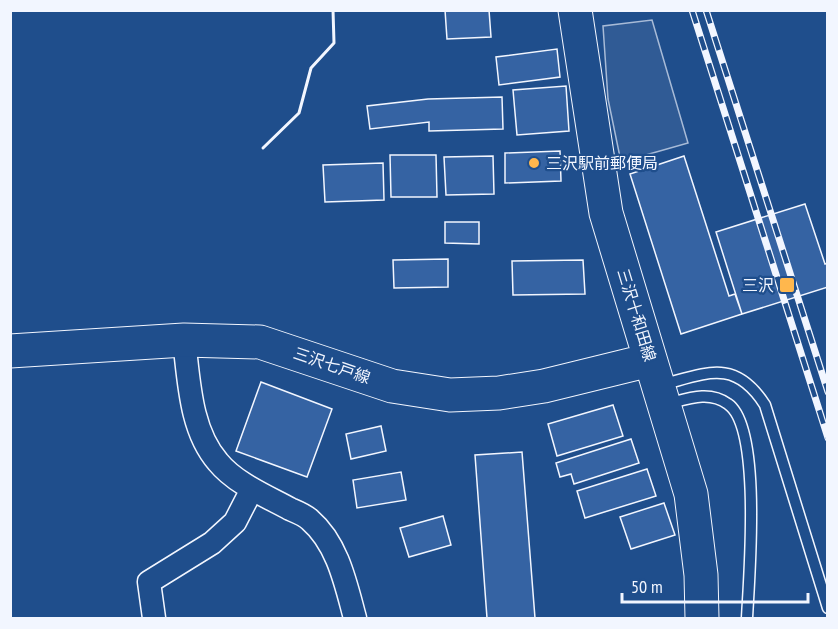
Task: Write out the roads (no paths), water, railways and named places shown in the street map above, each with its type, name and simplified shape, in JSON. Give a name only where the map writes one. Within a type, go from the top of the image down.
[{"type":"main road","name":"三沢十和田線","points":[[575,10],[606,213],[691,494],[700,575],[702,618]]},
{"type":"main road","name":"三沢七戸線","points":[[10,351],[184,340],[260,342],[392,386],[450,395],[499,393],[544,386],[657,384]]},
{"type":"street","points":[[184,340],[192,400],[201,435],[218,463],[252,489],[310,520],[327,541],[340,566],[355,618]]},
{"type":"street","points":[[154,618],[149,582],[212,543],[235,522],[252,489]]},
{"type":"lane","points":[[657,384],[708,372],[729,373],[745,379],[755,389],[765,405],[828,608]]},
{"type":"lane","points":[[657,384],[696,396],[712,396],[728,404],[740,416],[750,462],[747,618]]},
{"type":"railway","points":[[692,10],[828,438]]},
{"type":"railway","points":[[706,10],[828,392]]},
{"type":"place","name":"三沢駅前郵便局","points":[[534,163]]},
{"type":"place","name":"三沢","points":[[787,285]]}]
